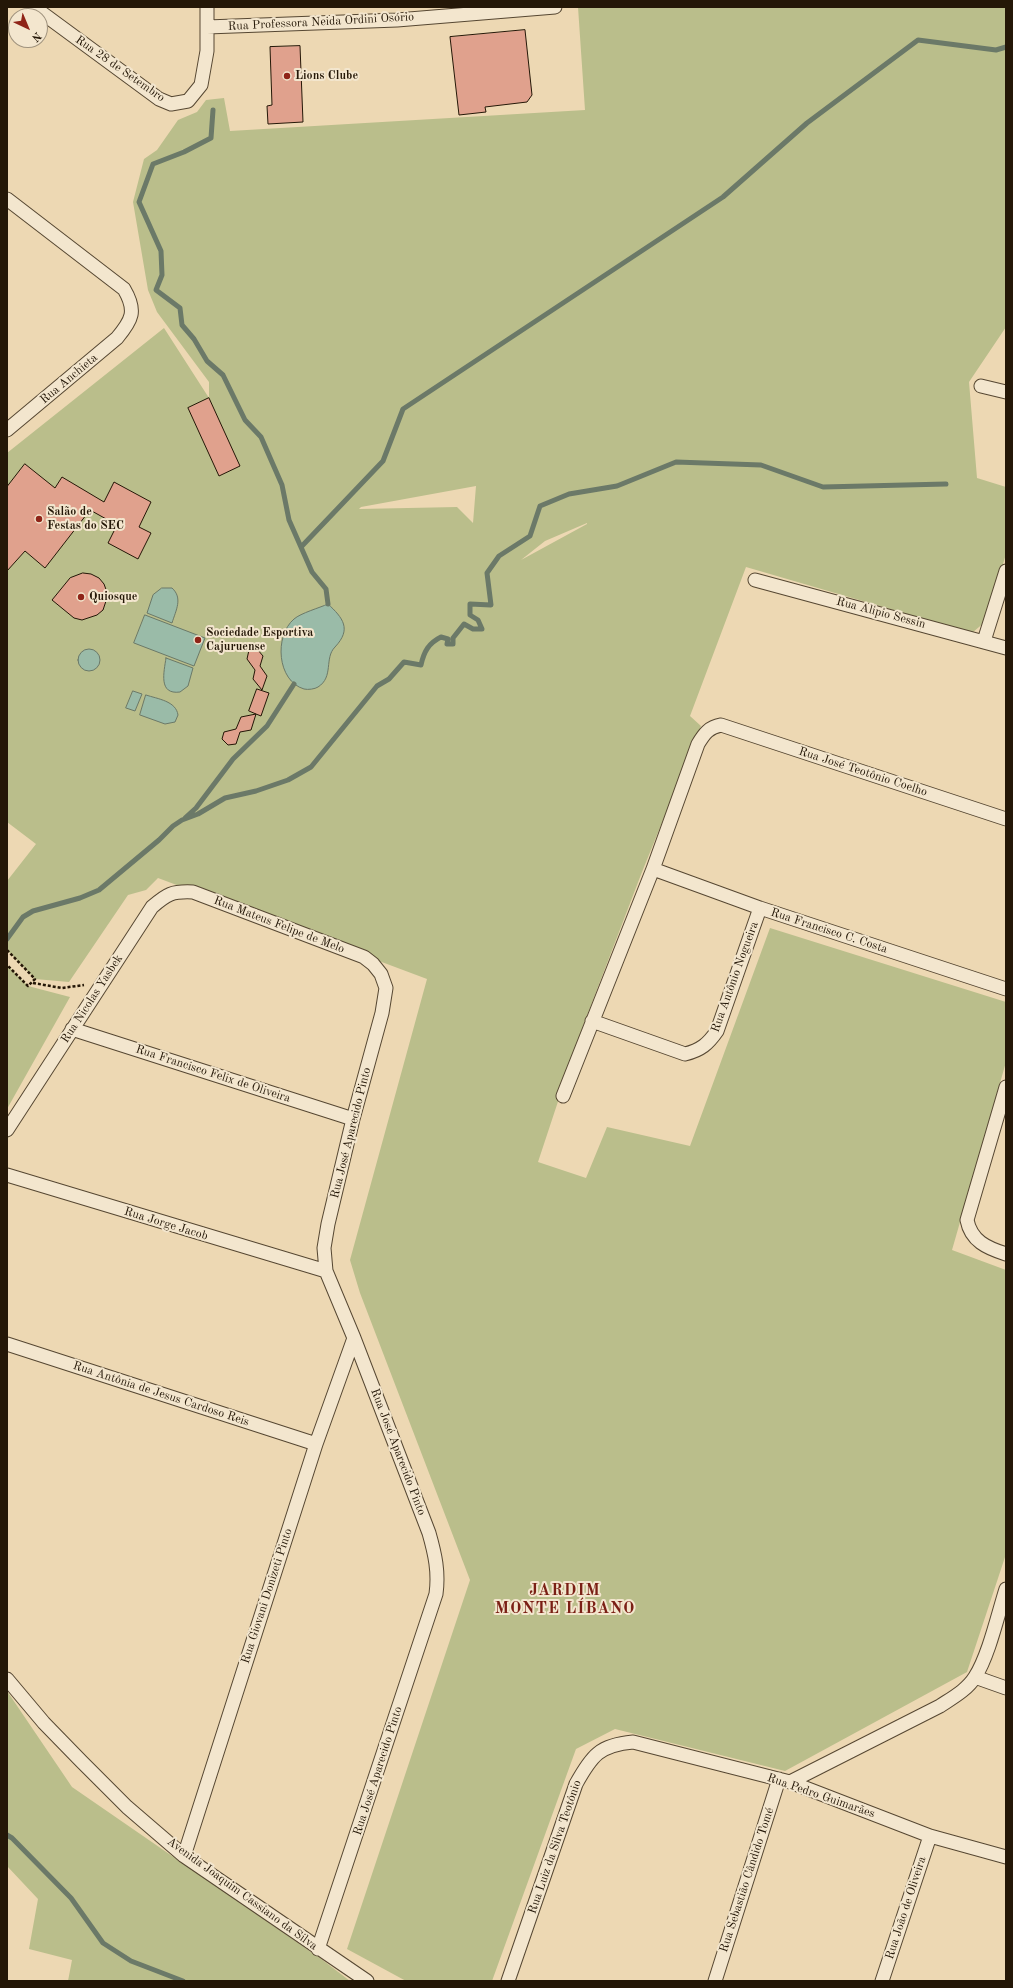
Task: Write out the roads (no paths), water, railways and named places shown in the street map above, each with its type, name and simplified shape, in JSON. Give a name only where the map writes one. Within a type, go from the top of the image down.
[{"type":"street","name":"Rua 28 de Setembro","points":[[34,7],[159,99],[171,104],[188,102],[201,85],[207,51],[207,7]]},
{"type":"street","name":"Rua Professora Neida Ordini Osório","points":[[207,27],[397,20],[555,7]]},
{"type":"street","name":"Rua Anchieta","points":[[7,199],[124,289],[131,300],[132,314],[128,325],[117,338],[76,374],[7,430]]},
{"type":"street","points":[[981,386],[1006,392]]},
{"type":"street","points":[[984,641],[1006,571]]},
{"type":"street","name":"Rua Alipio Sessin","points":[[755,580],[1006,648]]},
{"type":"street","name":"Rua José Teotônio Coelho","points":[[653,869],[698,744],[704,734],[712,726],[721,725],[1006,819]]},
{"type":"street","points":[[563,1096],[653,869]]},
{"type":"street","name":"Rua Francisco C. Costa","points":[[653,869],[760,908],[1006,989]]},
{"type":"street","name":"Rua Nicolas Yasbek","points":[[7,1130],[152,907],[165,896],[177,891],[193,892]]},
{"type":"street","name":"Rua Mateus Felipe de Melo","points":[[193,892],[364,957]]},
{"type":"street","name":"Rua Antônio Nogueira","points":[[592,1020],[685,1054],[698,1051],[709,1043],[717,1031],[760,908]]},
{"type":"street","name":"Rua José Aparecido Pinto","points":[[318,1949],[436,1594],[438,1576],[436,1559],[429,1533],[354,1338],[326,1271],[324,1248],[328,1224],[353,1119],[382,1013],[386,988],[381,974],[374,964],[364,957]]},
{"type":"street","name":"Rua Francisco Felix de Oliveira","points":[[72,1029],[353,1119]]},
{"type":"street","points":[[1006,1087],[967,1220],[969,1231],[977,1241],[991,1250],[1006,1254]]},
{"type":"street","name":"Rua Jorge Jacob","points":[[7,1175],[151,1220],[326,1271]]},
{"type":"street","name":"Rua Giovani Donizeti Pinto","points":[[184,1856],[316,1444],[354,1338]]},
{"type":"street","name":"Rua Antônia de Jesus Cardoso Reis","points":[[7,1344],[316,1444]]},
{"type":"street","points":[[785,1781],[940,1706],[962,1692],[975,1677],[986,1652],[1006,1589]]},
{"type":"street","points":[[975,1677],[1006,1688]]},
{"type":"street","name":"Avenida Joaquim Cassiano da Silva","points":[[7,1679],[44,1723],[127,1807],[184,1856],[318,1949],[367,1981]]},
{"type":"street","name":"Rua Pedro Guimarães","points":[[633,1742],[785,1781],[930,1836],[1006,1858]]},
{"type":"street","name":"Rua Luiz da Silva Teotônio","points":[[508,1981],[576,1784],[587,1765],[600,1751],[615,1744],[633,1742]]},
{"type":"street","name":"Rua Sebastião Cândido Tomé","points":[[715,1981],[785,1781]]},
{"type":"street","name":"Rua João de Oliveira","points":[[882,1981],[930,1836]]},
{"type":"waterway","points":[[302,546],[383,461],[403,409],[723,197],[807,123],[918,40],[996,50],[1006,47]]},
{"type":"waterway","points":[[213,110],[211,138],[184,152],[153,164],[139,202],[161,251],[162,275],[156,290],[180,308],[182,325],[194,339],[207,361],[223,375],[245,420],[261,437],[282,485],[289,520],[312,572],[326,589],[328,604]]},
{"type":"waterway","points":[[7,939],[23,917],[33,911],[80,898],[99,890],[159,840],[173,826],[182,820],[198,814],[225,798],[256,791],[288,780],[311,767],[377,686],[389,679],[404,662],[421,665],[425,652],[433,642],[441,637],[448,639],[447,644],[453,644],[453,638],[464,624],[473,629],[482,629],[478,620],[470,615],[470,604],[491,605],[487,573],[499,556],[530,536],[540,506],[569,494],[617,486],[676,462],[761,465],[823,487],[946,484]]},
{"type":"waterway","points":[[185,818],[196,808],[233,759],[267,726],[294,684]]},
{"type":"waterway","points":[[7,1835],[12,1838],[71,1898],[103,1943],[131,1961],[183,1981]]},
{"type":"place","name":"Lions Clube","points":[[287,76]]},
{"type":"place","name":"Salão de Festas do SEC","points":[[39,519]]},
{"type":"place","name":"Quiosque","points":[[81,597]]},
{"type":"place","name":"Sociedade Esportiva Cajuruense","points":[[198,640]]},
{"type":"district","name":"JARDIM MONTE LÍBANO","points":[[565,1600]]}]
